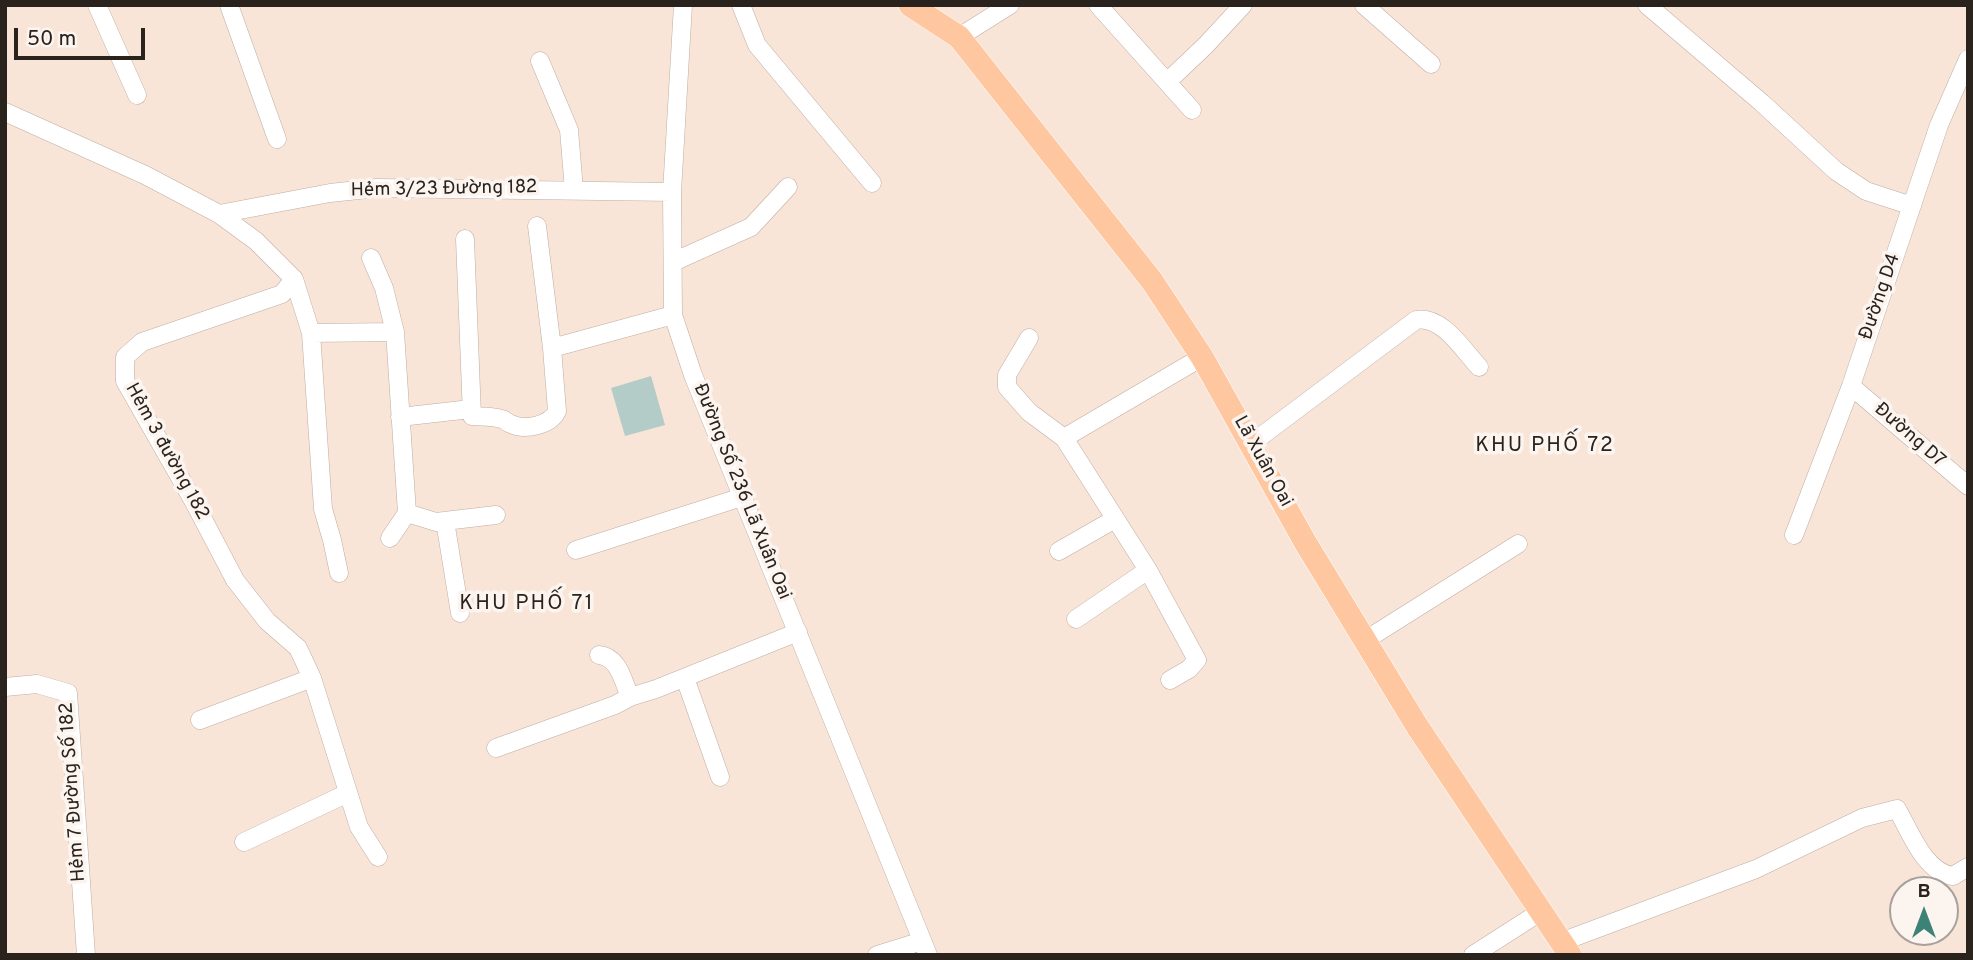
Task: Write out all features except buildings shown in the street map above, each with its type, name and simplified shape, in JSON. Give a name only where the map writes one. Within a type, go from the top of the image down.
[{"type":"main road","name":"Lã Xuân Oai","points":[[910,5],[959,37],[1152,281],[1202,357],[1305,542],[1364,641],[1417,726],[1566,948]]},
{"type":"street","points":[[97,5],[137,95]]},
{"type":"street","points":[[229,5],[277,139]]},
{"type":"street","name":"Đường Số 236 Lã Xuân Oai","points":[[683,5],[672,192],[673,315],[742,497],[925,948]]},
{"type":"street","points":[[741,5],[757,45],[872,183]]},
{"type":"street","points":[[959,37],[1010,5]]},
{"type":"street","points":[[1098,5],[1192,110]]},
{"type":"street","points":[[1167,82],[1243,5]]},
{"type":"street","points":[[1364,5],[1431,64]]},
{"type":"street","points":[[1647,5],[1762,103],[1836,171],[1866,191],[1912,206]]},
{"type":"street","name":"Đường D4","points":[[1794,535],[1851,386],[1939,125],[1968,59]]},
{"type":"street","points":[[540,61],[569,130],[574,190]]},
{"type":"street","points":[[5,112],[145,176],[219,214],[256,241],[294,279],[311,333],[323,509],[339,572]]},
{"type":"street","points":[[673,262],[751,227],[788,187]]},
{"type":"street","name":"Hẻm 3/23 Đường 182","points":[[219,214],[330,192],[377,188],[672,192]]},
{"type":"street","points":[[466,239],[472,416],[504,419],[510,424],[526,427],[548,422],[557,411],[537,226]]},
{"type":"street","points":[[371,258],[384,288],[394,332],[407,513],[390,538]]},
{"type":"street","name":"Hẻm 3 đường 182","points":[[294,279],[282,294],[142,342],[125,357],[125,381],[235,580],[267,621],[298,648],[312,678],[359,827],[378,857]]},
{"type":"street","points":[[552,348],[673,315]]},
{"type":"street","points":[[1252,443],[1416,320],[1427,319],[1443,328],[1479,367]]},
{"type":"street","points":[[311,333],[394,332]]},
{"type":"street","points":[[1029,338],[1007,375],[1007,387],[1029,412],[1064,438],[1148,570],[1197,660],[1194,665],[1170,680]]},
{"type":"street","points":[[1064,438],[1202,357]]},
{"type":"street","name":"Đường D7","points":[[1851,386],[1968,486]]},
{"type":"street","points":[[400,417],[471,409]]},
{"type":"street","points":[[576,550],[742,497]]},
{"type":"street","points":[[407,513],[436,522],[496,516]]},
{"type":"street","points":[[1059,551],[1115,519]]},
{"type":"street","points":[[445,521],[460,613]]},
{"type":"street","points":[[1364,641],[1518,544]]},
{"type":"street","points":[[1076,619],[1148,570]]},
{"type":"street","points":[[496,748],[685,678],[798,632]]},
{"type":"street","points":[[599,655],[613,660],[630,697]]},
{"type":"street","points":[[200,720],[312,678]]},
{"type":"street","points":[[685,678],[720,777]]},
{"type":"street","name":"Hẻm 7 Đường Số 182","points":[[5,687],[37,684],[68,693],[86,955]]},
{"type":"street","points":[[244,842],[348,793]]},
{"type":"street","points":[[1566,948],[1756,869],[1861,818],[1897,809],[1926,858],[1935,868],[1952,876],[1968,867]]},
{"type":"street","points":[[1473,955],[1540,912]]},
{"type":"street","points":[[877,955],[925,948]]},
{"type":"district","name":"KHU PHỐ 72","points":[[1545,447]]},
{"type":"district","name":"KHU PHỐ 71","points":[[527,605]]}]
